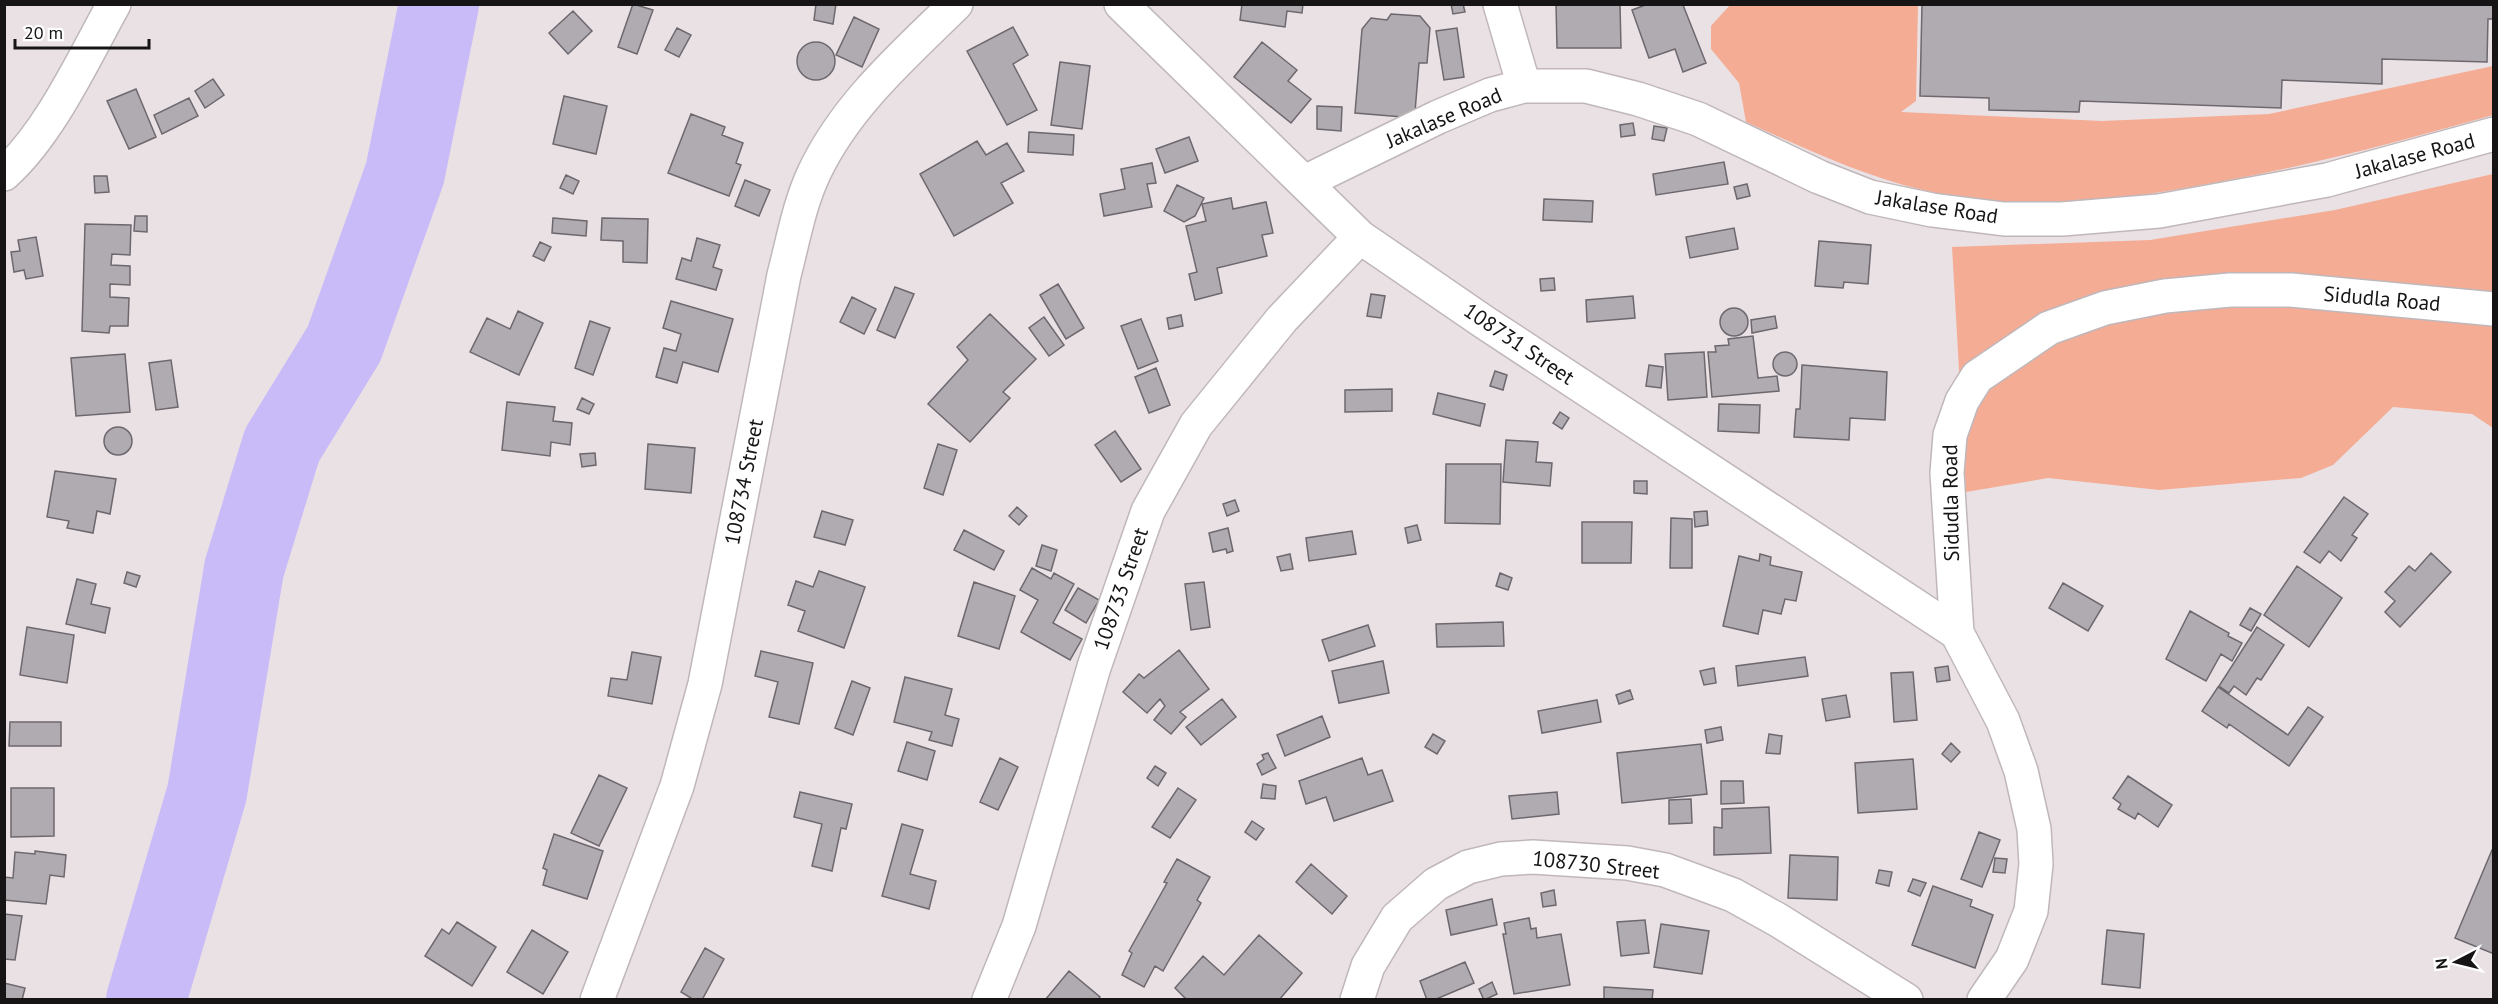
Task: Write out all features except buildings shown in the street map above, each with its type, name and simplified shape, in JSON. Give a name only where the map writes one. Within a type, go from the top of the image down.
[{"type":"street","points":[[4,174],[14,165],[50,117],[114,4]]},
{"type":"street","name":"108734 Street","points":[[597,999],[676,786],[705,684],[784,274],[814,173],[838,133],[874,85],[957,4]]},
{"type":"street","name":"108731 Street","points":[[1121,4],[1360,237],[1484,322],[1957,633]]},
{"type":"street","points":[[1500,4],[1524,86]]},
{"type":"street","name":"Jakalase Road","points":[[1305,182],[1438,117],[1491,95],[1524,86],[1586,86],[1638,99],[1698,119],[1820,177],[1870,197],[1932,210],[2004,219],[2062,219],[2159,211],[2327,180],[2493,134]]},
{"type":"street","name":"108733 Street","points":[[989,999],[1019,926],[1094,666],[1148,511],[1196,425],[1282,319],[1360,237]]},
{"type":"street","name":"Sidudla Road","points":[[1984,999],[2012,959],[2031,911],[2036,864],[2034,830],[2021,771],[2003,721],[1957,633],[1947,473],[1950,435],[1962,401],[1977,377],[2016,348],[2049,328],[2115,306],[2165,296],[2230,290],[2291,290],[2493,309]]},
{"type":"street","name":"108730 Street","points":[[1357,999],[1368,966],[1397,918],[1436,884],[1468,867],[1501,859],[1533,856],[1626,863],[1665,870],[1733,895],[1906,999]]},
{"type":"shaded area","points":[[1730,5],[1918,5],[1916,101],[1901,112],[2102,121],[2269,114],[2493,66],[2493,115],[2313,162],[2167,191],[2063,203],[1994,202],[1959,197],[1877,177],[1746,122],[1739,83],[1711,49],[1711,26]]},
{"type":"shaded area","points":[[2493,174],[2493,428],[2472,414],[2393,407],[2333,465],[2301,478],[2159,490],[2048,478],[1966,492],[1952,247],[2150,240],[2335,210]]},
{"type":"waterway","points":[[146,1000],[207,793],[244,569],[282,445],[344,344],[405,173],[439,4]]}]
